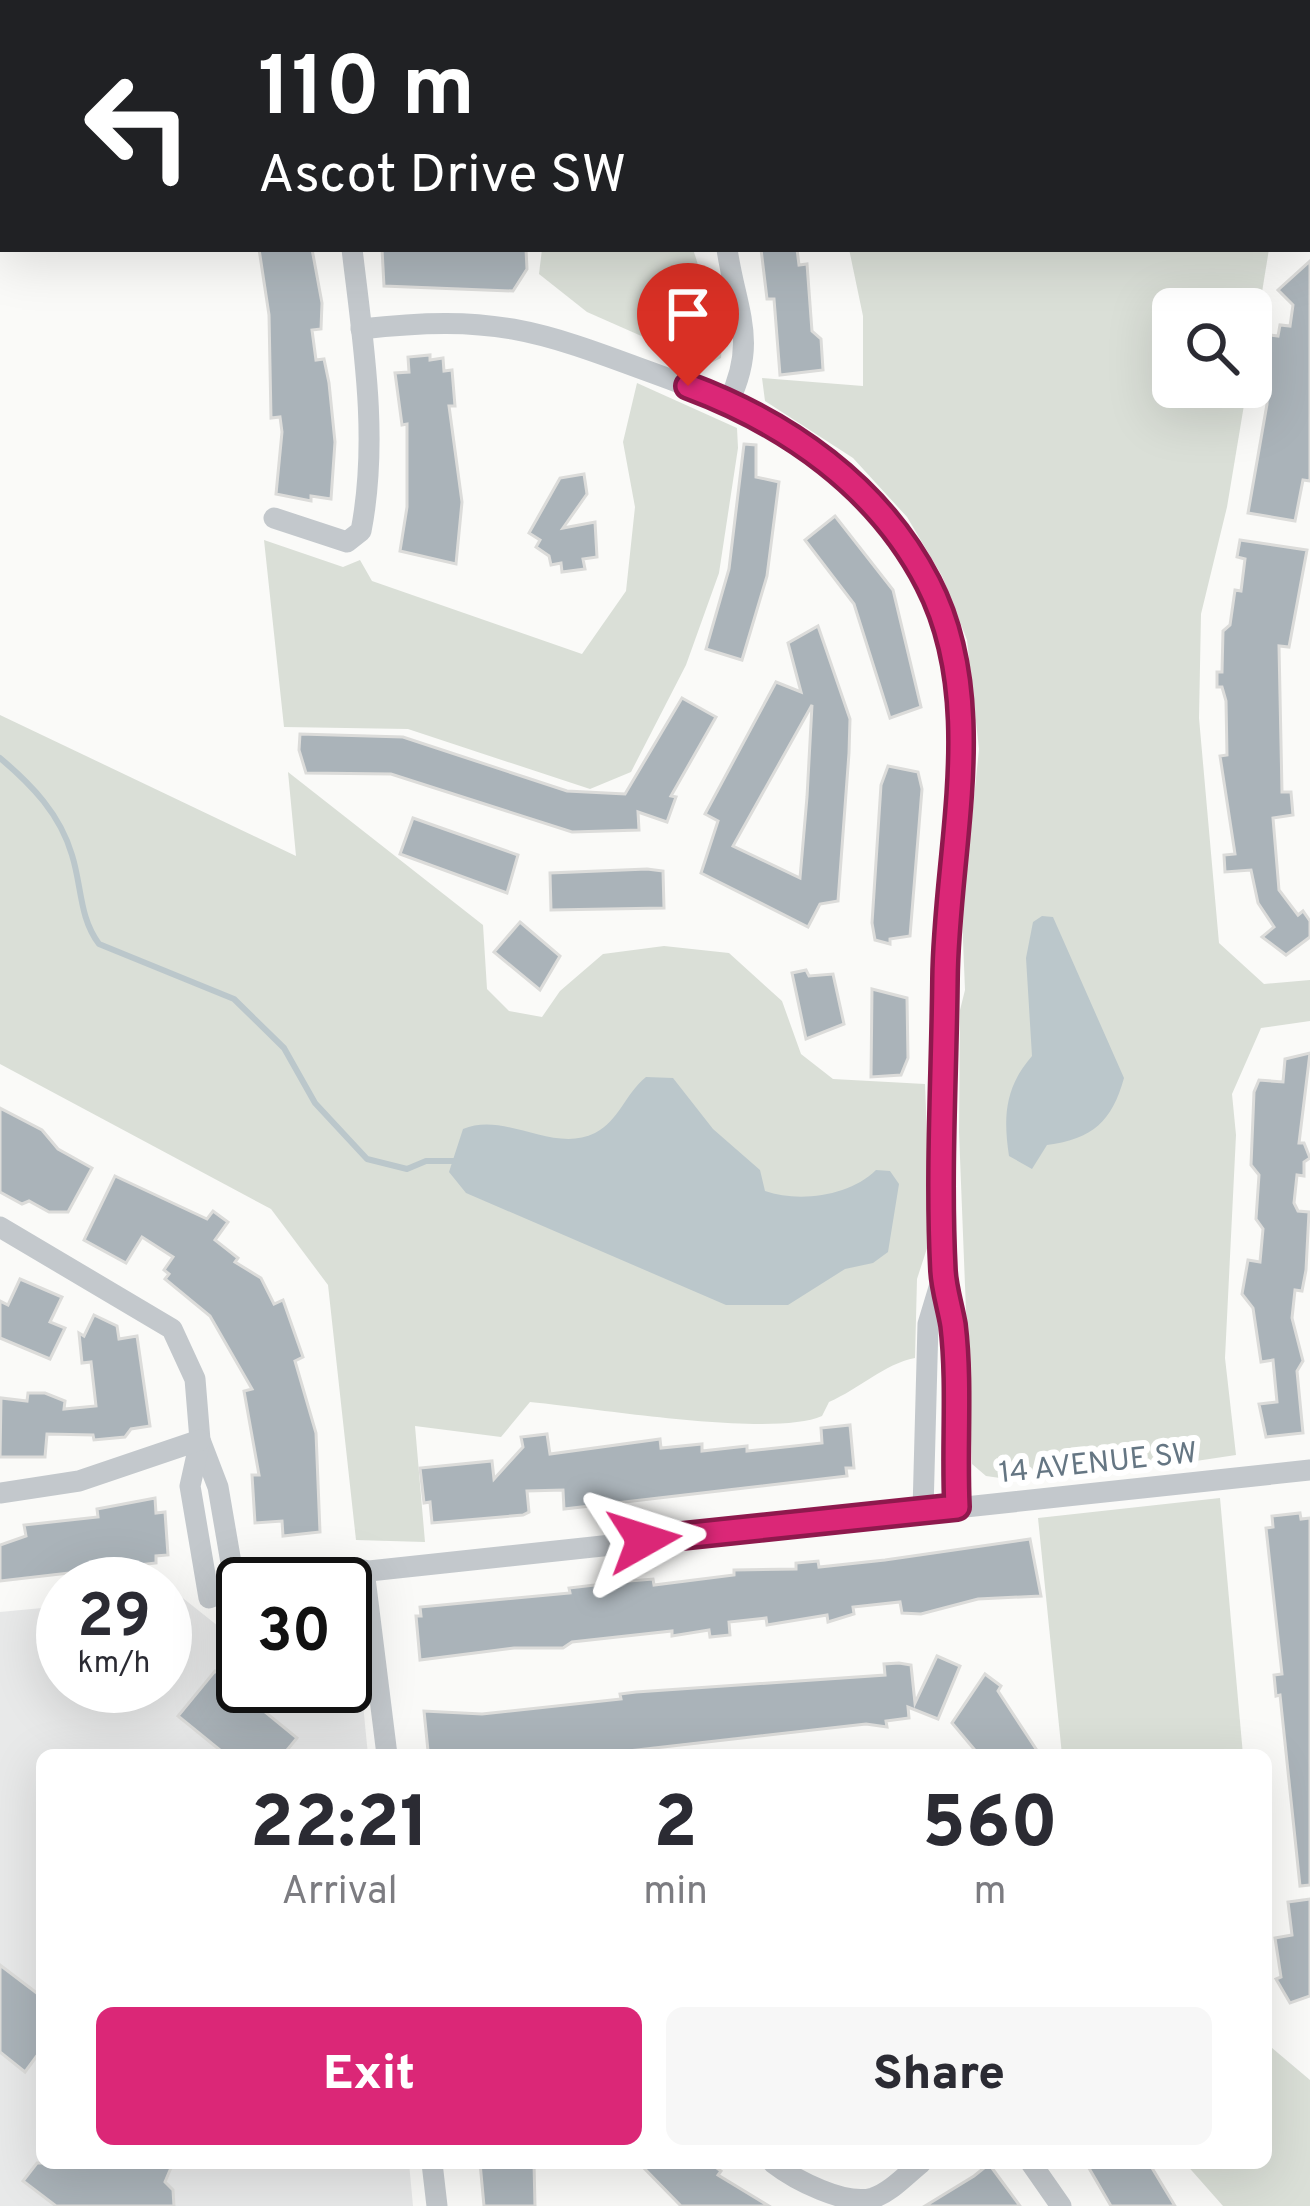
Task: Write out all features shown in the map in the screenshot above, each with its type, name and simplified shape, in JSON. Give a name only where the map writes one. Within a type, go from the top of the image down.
[{"type":"street","points":[[274,518],[346,542],[361,531],[370,485],[362,328],[352,252]]},
{"type":"street","points":[[728,252],[745,344],[745,367],[729,401]]},
{"type":"street","points":[[362,328],[445,319],[507,324],[601,350],[729,401],[843,472],[892,527],[929,585],[952,651],[961,745],[945,971],[943,1275],[953,1326],[957,1507]]},
{"type":"street","points":[[0,1227],[158,1316],[172,1329],[195,1379],[200,1440],[218,1487],[235,1557]]},
{"type":"street","points":[[923,1510],[928,1324],[943,1275]]},
{"type":"street","points":[[0,1493],[79,1481],[200,1440]]},
{"type":"street","name":"14 AVENUE SW","points":[[200,1440],[190,1486],[208,1598],[216,1595]]},
{"type":"street","name":"14 AVENUE SW","points":[[372,1569],[1310,1470]]},
{"type":"street","points":[[372,1634],[386,1749]]},
{"type":"street","points":[[433,2169],[437,2206]]},
{"type":"street","points":[[784,2169],[814,2186],[862,2200],[885,2192],[914,2169]]},
{"type":"street","points":[[1035,2169],[1061,2206]]},
{"type":"shaded area","points":[[542,252],[694,252],[722,340],[721,358],[707,365],[587,312],[539,274]]},
{"type":"shaded area","points":[[850,252],[1269,252],[1263,288],[1152,288],[1152,408],[1244,408],[1227,507],[1201,614],[1199,718],[1219,943],[1264,984],[1310,980],[1310,1021],[1261,1028],[1232,1094],[1236,1135],[1225,1358],[1236,1455],[1196,1461],[1186,1443],[1176,1444],[1177,1462],[1000,1478],[986,1476],[972,1464],[959,1132],[960,1010],[965,990],[962,916],[979,749],[967,640],[942,576],[907,517],[853,458],[765,401],[762,378],[863,386],[863,316]]},
{"type":"shaded area","points":[[637,383],[737,428],[738,448],[719,573],[686,665],[631,772],[590,789],[408,729],[284,727],[264,540],[343,567],[360,560],[372,581],[582,654],[626,591],[635,507],[623,442]]},
{"type":"shaded area","points":[[0,715],[296,856],[288,772],[483,925],[487,989],[509,1011],[542,1017],[560,991],[603,954],[664,946],[729,953],[782,1001],[801,1054],[833,1079],[925,1084],[931,1236],[917,1279],[915,1358],[829,1402],[822,1416],[798,1422],[725,1423],[530,1402],[501,1437],[415,1426],[425,1542],[356,1540],[328,1285],[271,1209],[0,1064]]},
{"type":"shaded area","points":[[1042,916],[1053,917],[1124,1078],[1113,1106],[1098,1125],[1077,1138],[1047,1145],[1032,1169],[1009,1156],[1006,1128],[1011,1091],[1032,1056],[1026,958],[1033,922]]},
{"type":"shaded area","points":[[646,1077],[673,1078],[713,1129],[760,1170],[765,1191],[824,1195],[852,1186],[876,1170],[890,1171],[899,1184],[888,1252],[873,1263],[845,1269],[788,1305],[726,1305],[466,1193],[449,1172],[463,1129],[495,1125],[579,1138],[610,1122]]},
{"type":"shaded area","points":[[1220,1498],[1242,1749],[1061,1749],[1038,1518]]},
{"type":"shaded area","points":[[192,1605],[216,1624],[216,1713],[364,1713],[367,1749],[36,1749],[36,2169],[410,2169],[413,2206],[0,2206],[0,1612],[36,1609],[36,1713],[192,1713]]},
{"type":"shaded area","points":[[1272,2048],[1310,2080],[1310,2206],[1223,2206],[1190,2169],[1272,2169]]},
{"type":"building","points":[[259,252],[313,252],[322,303],[321,329],[312,330],[316,360],[324,359],[329,383],[335,442],[331,499],[311,496],[311,501],[276,494],[282,432],[280,417],[271,418],[269,315]]},
{"type":"building","points":[[382,252],[526,252],[527,269],[513,291],[384,286]]},
{"type":"building","points":[[761,252],[797,252],[799,265],[807,264],[812,331],[821,339],[823,370],[780,375],[774,299],[767,299]]},
{"type":"building","points":[[1310,261],[1310,481],[1303,480],[1295,521],[1248,513],[1266,408],[1272,408],[1272,335],[1278,336],[1280,325],[1290,326],[1293,305],[1278,290]]},
{"type":"building","points":[[430,355],[430,360],[443,358],[444,371],[452,370],[455,406],[449,406],[462,502],[456,564],[400,551],[407,507],[407,424],[402,425],[395,373],[409,372],[408,357]]},
{"type":"building","points":[[744,444],[756,445],[756,477],[779,482],[767,576],[742,660],[706,649],[729,569]]},
{"type":"building","points":[[584,474],[587,494],[563,528],[595,522],[597,557],[583,559],[585,569],[562,572],[561,563],[551,565],[549,556],[536,547],[540,540],[529,533],[560,478]]},
{"type":"building","points":[[835,516],[893,590],[921,707],[890,718],[854,604],[805,540]]},
{"type":"building","points":[[1240,540],[1307,550],[1289,647],[1279,646],[1282,792],[1291,792],[1293,815],[1273,818],[1279,890],[1298,915],[1303,911],[1310,921],[1310,937],[1286,955],[1262,937],[1274,927],[1258,903],[1251,870],[1225,872],[1224,855],[1235,854],[1220,756],[1227,755],[1226,701],[1222,687],[1217,687],[1217,672],[1222,672],[1223,631],[1230,625],[1235,590],[1241,591],[1245,559],[1237,557]]},
{"type":"building","points":[[818,626],[850,719],[838,901],[820,904],[808,927],[701,873],[718,821],[705,814],[776,682],[801,692],[788,643]],"holes":[[[812,705],[800,878],[733,846]]]},
{"type":"building","points":[[682,698],[716,717],[671,796],[676,797],[667,822],[638,812],[639,830],[572,832],[391,774],[306,773],[299,750],[300,734],[403,737],[567,791],[625,794]]},
{"type":"building","points":[[888,766],[918,772],[922,789],[910,936],[890,939],[890,944],[875,940],[872,923],[881,785]]},
{"type":"building","points":[[413,818],[518,855],[507,893],[400,854]]},
{"type":"building","points":[[663,871],[664,908],[551,910],[550,873]]},
{"type":"building","points":[[520,922],[560,956],[540,990],[494,952]]},
{"type":"building","points":[[806,970],[809,976],[833,974],[844,1024],[806,1039],[792,973]]},
{"type":"building","points":[[872,989],[907,998],[908,1058],[901,1075],[871,1077]]},
{"type":"building","points":[[1310,1053],[1299,1143],[1304,1143],[1310,1158],[1304,1162],[1304,1176],[1297,1175],[1294,1203],[1298,1211],[1309,1212],[1306,1270],[1302,1291],[1295,1290],[1292,1318],[1303,1361],[1297,1371],[1303,1433],[1266,1437],[1259,1404],[1277,1402],[1273,1360],[1261,1362],[1253,1308],[1242,1294],[1248,1260],[1260,1262],[1263,1229],[1256,1219],[1259,1175],[1251,1165],[1254,1092],[1259,1080],[1283,1082],[1285,1059]]},
{"type":"building","points":[[0,1108],[42,1130],[58,1149],[92,1168],[68,1212],[49,1212],[0,1192]]},
{"type":"building","points":[[115,1176],[207,1219],[213,1211],[228,1222],[215,1240],[238,1258],[235,1262],[261,1278],[274,1304],[283,1300],[303,1357],[295,1361],[316,1433],[320,1532],[283,1536],[282,1521],[255,1523],[252,1475],[259,1475],[244,1391],[252,1389],[210,1316],[165,1279],[169,1274],[164,1270],[173,1257],[142,1237],[126,1263],[84,1240]]},
{"type":"building","points":[[20,1279],[62,1297],[50,1322],[65,1328],[50,1359],[0,1338],[0,1301],[8,1305]]},
{"type":"building","points":[[94,1315],[117,1326],[119,1339],[137,1336],[150,1426],[131,1429],[125,1437],[94,1440],[93,1435],[47,1434],[45,1457],[0,1457],[1,1398],[27,1401],[28,1393],[45,1393],[65,1401],[64,1409],[96,1406],[91,1362],[82,1363],[79,1333],[84,1336]]},
{"type":"building","points":[[850,1425],[854,1468],[846,1468],[847,1476],[564,1509],[563,1490],[527,1491],[529,1512],[523,1515],[432,1523],[430,1502],[424,1503],[420,1468],[492,1461],[494,1479],[523,1447],[521,1437],[547,1434],[550,1454],[660,1439],[661,1448],[702,1444],[702,1451],[747,1446],[747,1451],[822,1443],[821,1428]]},
{"type":"building","points":[[155,1498],[156,1513],[165,1512],[168,1555],[36,1557],[36,1577],[0,1581],[0,1545],[26,1536],[24,1525],[98,1517],[97,1509]]},
{"type":"building","points":[[1300,1513],[1301,1519],[1310,1518],[1310,1885],[1300,1886],[1274,1675],[1282,1674],[1266,1528],[1273,1527],[1272,1516]]},
{"type":"building","points":[[1030,1539],[1041,1596],[978,1599],[921,1614],[902,1613],[900,1602],[853,1607],[854,1614],[828,1622],[827,1615],[767,1625],[766,1618],[729,1622],[730,1635],[710,1637],[709,1630],[672,1636],[672,1631],[572,1642],[563,1648],[514,1648],[420,1660],[416,1616],[421,1616],[420,1607],[570,1593],[569,1588],[629,1581],[653,1579],[654,1585],[734,1575],[734,1570],[796,1569],[796,1563],[818,1561],[819,1567],[885,1560]]},
{"type":"building","points":[[937,1656],[960,1666],[938,1719],[908,1707],[909,1718],[886,1721],[887,1727],[866,1724],[646,1749],[428,1749],[424,1711],[482,1714],[621,1699],[620,1694],[636,1692],[885,1675],[884,1664],[899,1663],[911,1665],[915,1703]]},
{"type":"building","points":[[215,1671],[216,1713],[266,1713],[297,1738],[288,1749],[219,1749],[178,1716],[192,1713],[192,1699]]},
{"type":"building","points":[[985,1674],[1001,1686],[998,1691],[1036,1749],[974,1749],[952,1723]]},
{"type":"building","points":[[1310,1899],[1310,1996],[1290,2003],[1276,1979],[1281,1977],[1275,1938],[1292,1935],[1288,1902]]},
{"type":"building","points":[[0,1965],[36,1992],[36,2057],[25,2072],[0,2052]]},
{"type":"building","points":[[36,2164],[36,2169],[170,2169],[165,2182],[173,2190],[174,2206],[56,2206],[23,2181]]},
{"type":"building","points":[[481,2169],[534,2169],[535,2206],[484,2206]]},
{"type":"building","points":[[645,2169],[718,2169],[718,2175],[769,2206],[681,2206]]},
{"type":"building","points":[[993,2169],[1020,2206],[925,2206]]},
{"type":"building","points":[[1089,2169],[1153,2169],[1175,2206],[1111,2206]]},
{"type":"waterway","points":[[0,758],[34,790],[60,826],[88,923],[99,944],[234,999],[284,1048],[315,1103],[367,1159],[407,1169],[426,1161],[454,1161]]},
{"type":"route","points":[[644,1540],[957,1507],[953,1326],[943,1275],[945,971],[961,745],[952,651],[929,585],[892,527],[843,472],[729,401],[688,386]]}]
